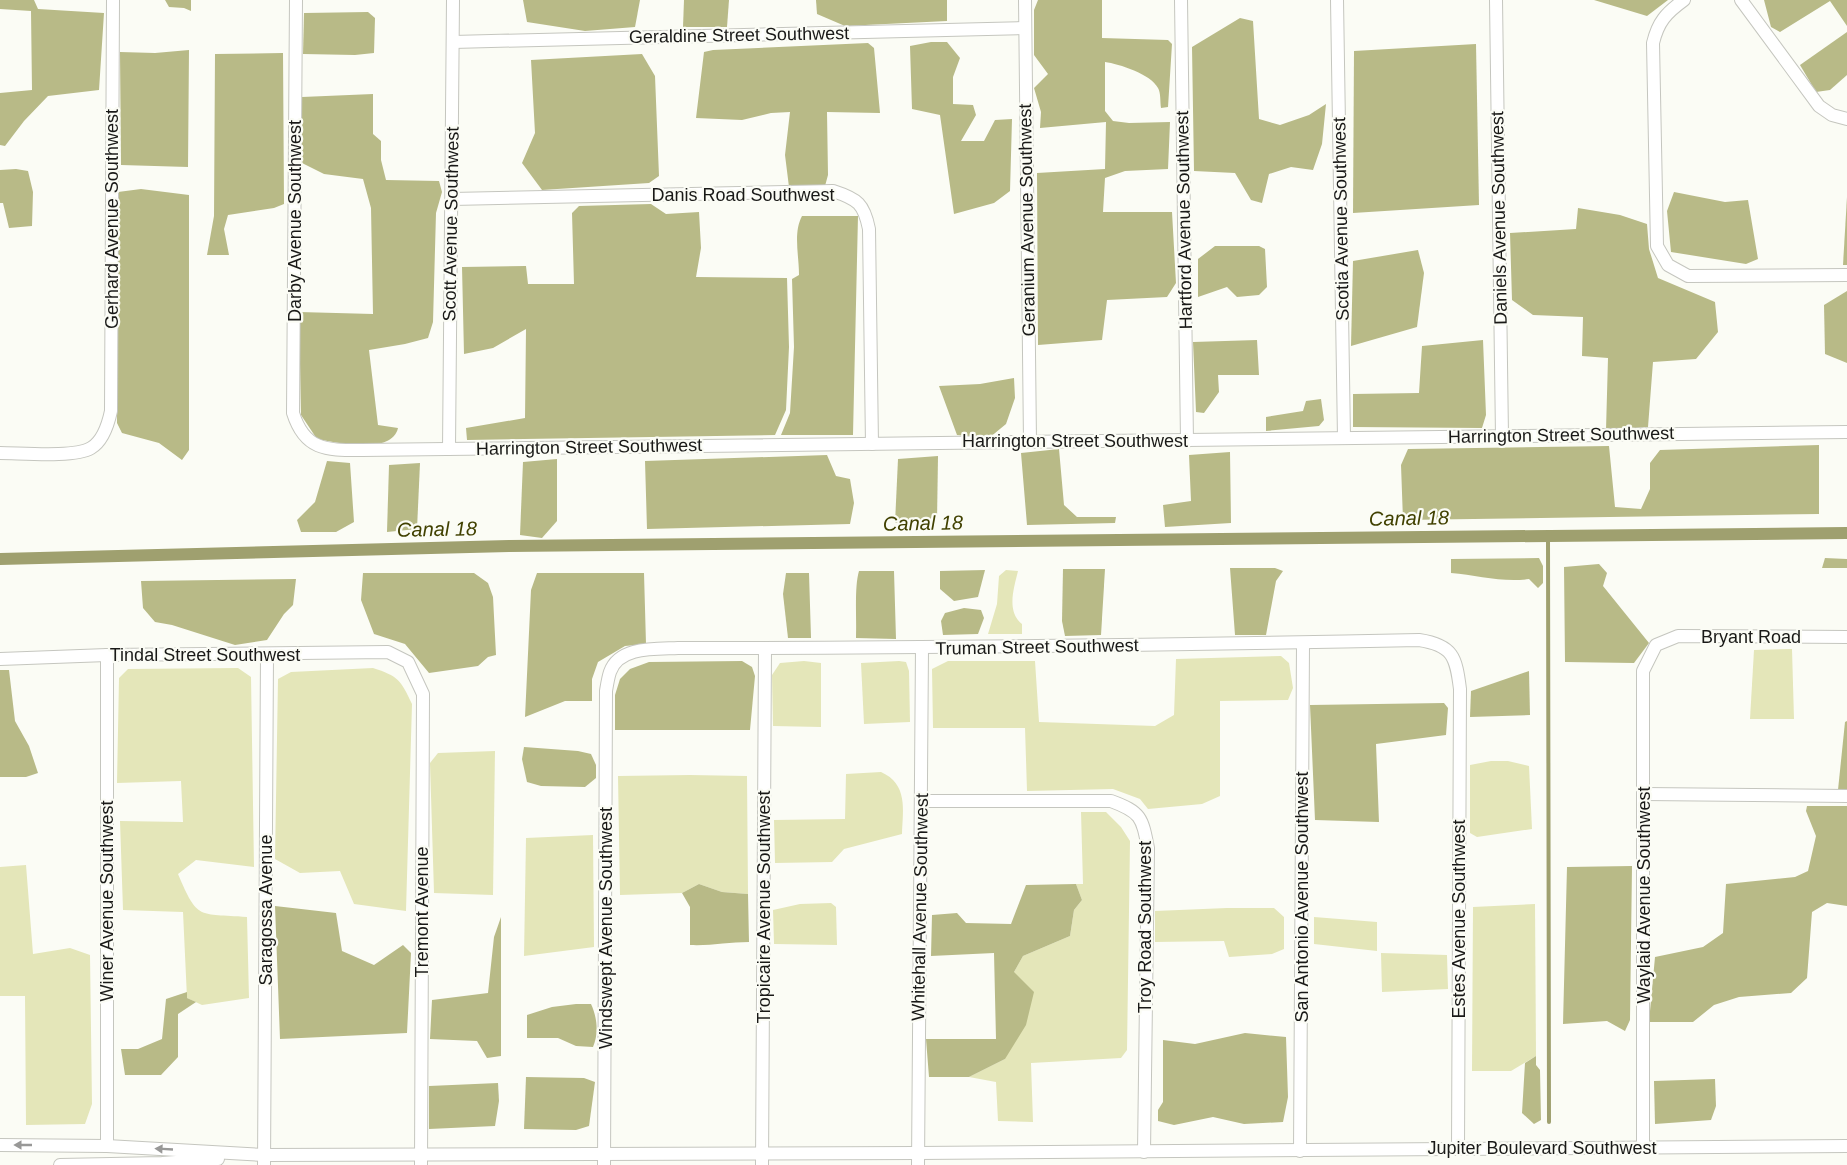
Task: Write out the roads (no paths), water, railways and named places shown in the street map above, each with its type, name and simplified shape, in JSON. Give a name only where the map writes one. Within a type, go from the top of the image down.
[{"type":"street","name":"Gerhard Avenue Southwest","points":[[0,453],[73,453],[91,448],[108,426],[111,411],[113,0]]},
{"type":"street","name":"Darby Avenue Southwest","points":[[296,0],[293,413],[298,428],[306,438]]},
{"type":"street","name":"Scott Avenue Southwest","points":[[449,449],[453,0]]},
{"type":"street","name":"Geranium Avenue Southwest","points":[[1025,0],[1030,441]]},
{"type":"street","name":"Hartford Avenue Southwest","points":[[1181,0],[1187,441]]},
{"type":"street","name":"Scotia Avenue Southwest","points":[[1337,0],[1344,438]]},
{"type":"street","name":"Daniels Avenue Southwest","points":[[1496,0],[1502,436]]},
{"type":"street","points":[[1684,0],[1671,9],[1657,27],[1653,43],[1657,246],[1668,266],[1688,276],[1847,275]]},
{"type":"street","points":[[1741,0],[1819,106],[1832,116],[1847,119]]},
{"type":"street","name":"Geraldine Street Southwest","points":[[453,42],[1025,28]]},
{"type":"street","name":"Danis Road Southwest","points":[[452,199],[833,191],[853,197],[866,213],[869,230],[872,444]]},
{"type":"street","name":"Harrington Street Southwest","points":[[306,438],[315,445],[334,450],[1847,432]]},
{"type":"street","name":"Bryant Road","points":[[1656,645],[1678,636],[1847,637]]},
{"type":"street","name":"Truman Street Southwest","points":[[606,691],[610,670],[622,657],[639,650],[1304,644],[1419,640],[1435,642],[1450,652],[1458,670],[1460,689]]},
{"type":"street","name":"San Antonio Avenue Southwest","points":[[1300,1150],[1304,644]]},
{"type":"street","name":"Waylaid Avenue Southwest","points":[[1643,1147],[1643,671],[1656,645]]},
{"type":"street","name":"Tropicaire Avenue Southwest","points":[[762,1159],[765,648]]},
{"type":"street","name":"Whitehall Avenue Southwest","points":[[918,1159],[922,648]]},
{"type":"street","name":"Tindal Street Southwest","points":[[0,658],[388,652],[408,662]]},
{"type":"street","name":"Winer Avenue Southwest","points":[[107,655],[107,1146]]},
{"type":"street","name":"Saragossa Avenue","points":[[264,1160],[267,655]]},
{"type":"street","name":"Tremont Avenue","points":[[408,662],[423,694],[421,1160]]},
{"type":"street","name":"Estes Avenue Southwest","points":[[1458,1149],[1460,689]]},
{"type":"street","name":"Windswept Avenue Southwest","points":[[604,1160],[606,691]]},
{"type":"street","points":[[1644,794],[1847,796]]},
{"type":"street","name":"Troy Road Southwest","points":[[922,801],[1111,801],[1132,809],[1143,823],[1148,848],[1144,1152]]},
{"type":"street","name":"Jupiter Boulevard Southwest","points":[[0,1145],[107,1146],[264,1160]]},
{"type":"street","name":"Jupiter Boulevard Southwest","points":[[60,1165],[264,1160],[918,1159],[1144,1152],[1847,1146]]},
{"type":"waterway","name":"Canal 18","points":[[0,559],[509,546],[1847,533]]},
{"type":"waterway","points":[[1548,536],[1549,1122]]}]
